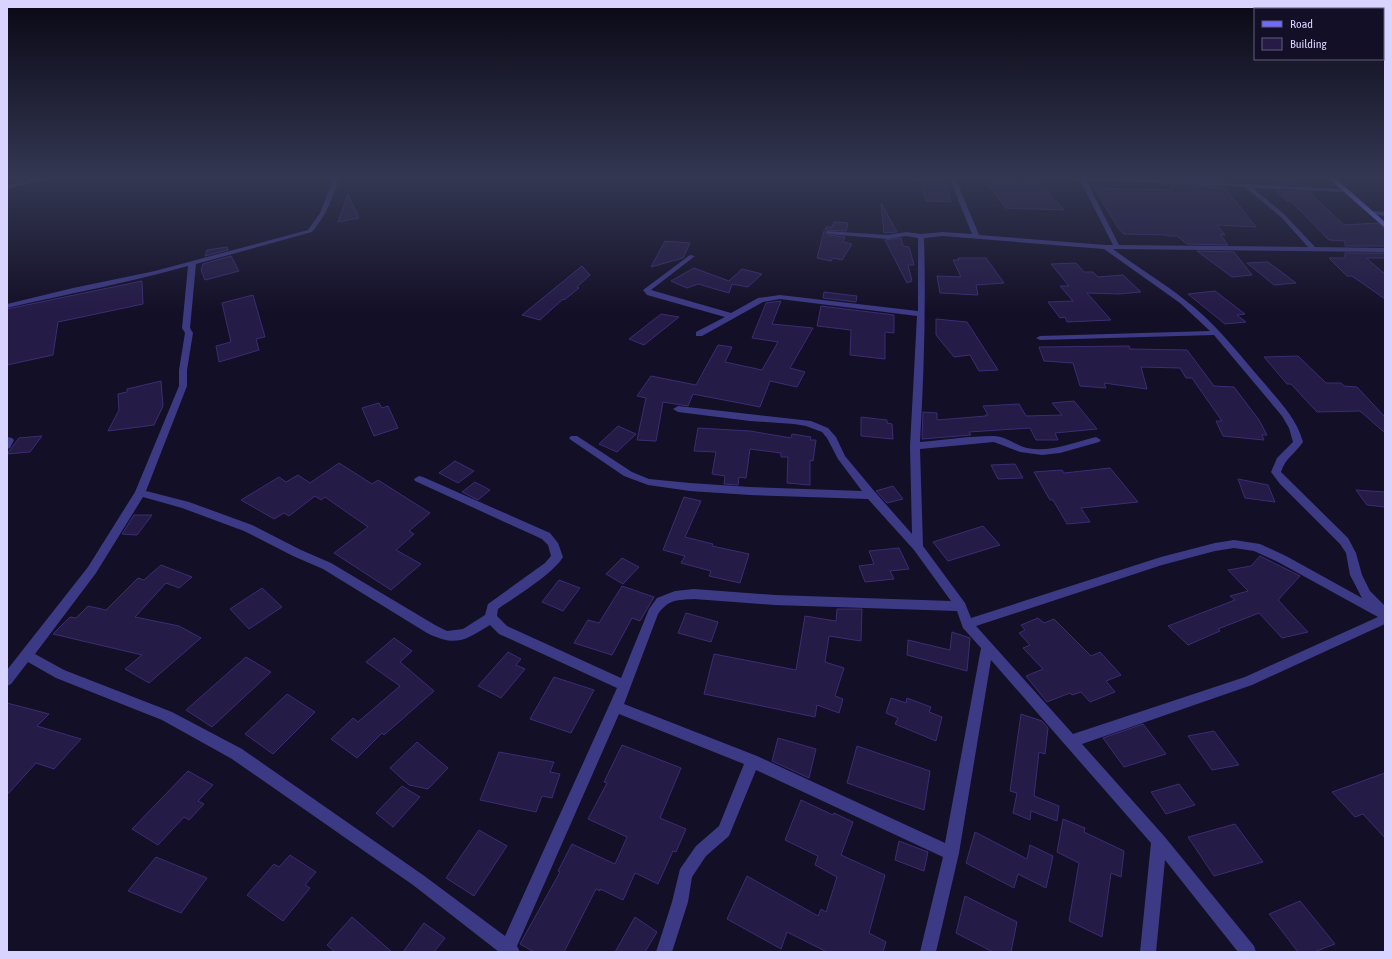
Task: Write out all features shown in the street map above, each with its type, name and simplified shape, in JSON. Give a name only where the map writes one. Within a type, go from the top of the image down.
[{"type":"street","points":[[7,306],[192,264],[310,231],[318,222]]},
{"type":"street","points":[[970,222],[976,236]]},
{"type":"street","points":[[1104,222],[1117,247]]},
{"type":"street","points":[[1288,222],[1313,249]]},
{"type":"street","points":[[828,232],[874,237],[888,237],[906,234],[921,236],[943,234],[1106,247],[1385,250]]},
{"type":"street","points":[[918,547],[915,446],[920,361],[921,236]]},
{"type":"street","points":[[1106,247],[1129,265],[1168,289],[1193,310],[1217,333],[1282,411],[1297,433],[1298,442],[1295,447],[1285,454],[1278,463],[1276,472],[1284,482],[1344,541],[1351,553],[1356,575],[1366,594],[1385,616]]},
{"type":"street","points":[[692,256],[647,290],[650,293],[731,316]]},
{"type":"street","points":[[7,680],[92,570],[140,493],[175,408],[182,386],[189,333],[186,328],[192,264]]},
{"type":"street","points":[[699,334],[761,300],[780,297],[921,314]]},
{"type":"street","points":[[1040,338],[1217,333]]},
{"type":"street","points":[[678,409],[750,418],[794,421],[808,423],[825,430],[831,437],[841,457],[871,495],[918,547],[961,606],[967,624],[1073,741],[1159,841],[1248,952]]},
{"type":"street","points":[[574,438],[628,474],[648,482],[690,487],[750,491],[871,495]]},
{"type":"street","points":[[915,446],[994,439],[1001,440],[1024,450],[1054,451],[1096,440]]},
{"type":"street","points":[[7,440],[9,440],[7,446]]},
{"type":"street","points":[[419,479],[546,536],[553,543],[557,557],[549,566],[492,607],[491,618]]},
{"type":"street","points":[[140,493],[185,505],[248,528],[297,553],[327,566],[431,629],[446,636],[465,634],[491,618]]},
{"type":"street","points":[[967,624],[1161,561],[1215,547],[1234,544],[1256,547],[1282,559],[1385,616]]},
{"type":"street","points":[[26,656],[60,674],[167,716],[237,754],[418,880],[510,950],[616,707],[653,612],[661,600],[675,596],[694,594],[775,600],[961,606]]},
{"type":"street","points":[[1073,741],[1248,681],[1385,616]]},
{"type":"street","points":[[491,618],[503,630],[624,685]]},
{"type":"street","points":[[928,952],[951,853],[987,646]]},
{"type":"street","points":[[616,707],[752,761],[951,853]]},
{"type":"street","points":[[664,952],[667,947],[680,902],[685,874],[701,851],[724,832],[752,761]]},
{"type":"street","points":[[1148,952],[1159,841]]},
{"type":"building","points":[[834,222],[848,223],[846,231],[825,230],[826,227],[832,227]]},
{"type":"building","points":[[883,222],[891,222],[897,232],[884,233]]},
{"type":"building","points":[[1115,222],[1252,222],[1256,227],[1217,225],[1225,235],[1220,234],[1228,245],[1187,244],[1177,236],[1124,234]]},
{"type":"building","points":[[1311,222],[1341,222],[1344,225],[1378,223],[1385,229],[1385,246],[1345,246],[1345,241],[1329,240]]},
{"type":"building","points":[[824,231],[827,235],[845,237],[843,242],[852,244],[842,260],[833,258],[831,261],[817,258]]},
{"type":"building","points":[[901,238],[903,246],[909,247],[914,265],[908,265],[912,281],[907,283],[885,240]]},
{"type":"building","points":[[665,241],[690,243],[683,258],[651,267]]},
{"type":"building","points":[[227,247],[228,250],[205,256],[207,250]]},
{"type":"building","points":[[1197,251],[1234,252],[1252,275],[1232,277]]},
{"type":"building","points":[[1345,253],[1385,253],[1385,258],[1366,258],[1385,274],[1385,299],[1352,276],[1347,276],[1329,258],[1345,258]]},
{"type":"building","points":[[231,256],[239,271],[205,280],[201,270],[203,264]]},
{"type":"building","points":[[958,258],[986,258],[1004,283],[976,285],[978,295],[940,293],[937,276],[961,277],[953,260],[959,260]]},
{"type":"building","points":[[1268,262],[1296,283],[1274,285],[1247,263]]},
{"type":"building","points":[[1076,263],[1084,272],[1093,272],[1098,277],[1123,275],[1141,292],[1119,294],[1087,293],[1111,320],[1067,322],[1065,317],[1060,318],[1048,302],[1073,301],[1060,286],[1069,286],[1051,264]]},
{"type":"building","points":[[582,266],[590,275],[577,287],[579,288],[564,300],[563,299],[540,320],[522,315]]},
{"type":"building","points":[[694,268],[729,281],[742,269],[762,274],[748,287],[732,284],[729,293],[698,284],[687,288],[671,281]]},
{"type":"building","points":[[142,281],[143,304],[58,322],[53,355],[7,365],[7,309]]},
{"type":"building","points":[[1215,291],[1245,314],[1237,315],[1246,322],[1225,324],[1188,294]]},
{"type":"building","points":[[824,292],[857,296],[856,302],[823,298]]},
{"type":"building","points":[[253,295],[265,337],[256,339],[259,350],[219,362],[216,346],[231,342],[222,303]]},
{"type":"building","points":[[781,301],[772,324],[813,328],[790,368],[805,372],[797,387],[770,381],[760,407],[693,394],[688,406],[663,402],[656,441],[637,440],[646,398],[637,396],[651,376],[696,385],[718,345],[732,347],[725,362],[762,370],[778,342],[752,338],[766,303]]},
{"type":"building","points":[[821,306],[894,315],[894,333],[885,332],[885,359],[850,355],[851,330],[817,326]]},
{"type":"building","points":[[661,314],[679,317],[644,345],[629,339]]},
{"type":"building","points":[[936,319],[967,322],[998,370],[979,371],[970,355],[954,357],[936,335]]},
{"type":"building","points":[[1129,346],[1130,349],[1187,350],[1214,386],[1234,387],[1259,420],[1267,435],[1262,435],[1264,440],[1223,436],[1216,421],[1222,421],[1192,378],[1186,378],[1180,368],[1141,367],[1147,389],[1104,383],[1106,388],[1080,386],[1073,363],[1044,361],[1039,347]]},
{"type":"building","points":[[1298,356],[1326,383],[1341,383],[1344,386],[1357,387],[1385,417],[1385,433],[1360,411],[1317,412],[1291,384],[1287,384],[1264,357]]},
{"type":"building","points":[[161,381],[163,406],[154,425],[108,431],[119,410],[118,394],[127,392],[127,389]]},
{"type":"building","points":[[1074,401],[1097,429],[1055,433],[1058,440],[1036,440],[1030,428],[969,432],[971,435],[922,439],[923,412],[937,413],[937,420],[986,416],[985,415],[988,415],[983,406],[1019,404],[1026,416],[1062,415],[1052,403]]},
{"type":"building","points":[[379,403],[382,408],[388,406],[398,428],[374,436],[362,408]]},
{"type":"building","points":[[861,417],[887,420],[887,423],[892,424],[893,439],[861,436]]},
{"type":"building","points":[[618,426],[636,434],[617,452],[599,444]]},
{"type":"building","points":[[698,428],[750,431],[791,438],[792,434],[811,437],[810,440],[816,440],[813,461],[810,460],[810,485],[787,483],[788,457],[781,457],[781,453],[750,449],[746,478],[739,477],[738,485],[724,484],[725,476],[712,474],[716,452],[694,451]]},
{"type":"building","points":[[42,436],[30,452],[7,454],[19,438]]},
{"type":"building","points":[[455,461],[474,471],[458,483],[439,473]]},
{"type":"building","points":[[339,463],[372,484],[378,480],[430,513],[409,531],[414,534],[396,550],[421,564],[391,590],[334,553],[368,527],[325,497],[321,500],[315,496],[289,516],[284,513],[274,519],[241,500],[279,477],[286,482],[298,475],[310,483]]},
{"type":"building","points":[[1015,464],[1023,478],[998,479],[991,465]]},
{"type":"building","points":[[1110,468],[1138,502],[1081,508],[1090,522],[1067,524],[1053,500],[1050,500],[1034,472],[1062,470],[1064,473]]},
{"type":"building","points":[[1238,479],[1268,485],[1275,502],[1245,498]]},
{"type":"building","points":[[475,482],[490,490],[478,500],[462,492]]},
{"type":"building","points":[[893,486],[903,499],[887,503],[876,491]]},
{"type":"building","points":[[1356,490],[1385,492],[1385,507],[1367,505]]},
{"type":"building","points":[[684,497],[701,501],[685,537],[713,544],[712,546],[749,554],[740,583],[709,576],[711,571],[681,563],[685,556],[663,550]]},
{"type":"building","points":[[134,515],[152,515],[137,535],[122,534]]},
{"type":"building","points":[[983,526],[1000,545],[948,561],[933,542]]},
{"type":"building","points":[[899,548],[909,569],[890,571],[894,579],[865,582],[859,566],[874,564],[869,551]]},
{"type":"building","points":[[1260,556],[1300,576],[1278,600],[1308,632],[1282,638],[1259,613],[1218,629],[1220,631],[1188,645],[1168,626],[1235,600],[1230,596],[1248,591],[1228,570],[1251,566]]},
{"type":"building","points":[[622,558],[639,567],[623,584],[606,574]]},
{"type":"building","points":[[161,565],[192,577],[179,588],[166,583],[135,617],[179,626],[201,638],[149,683],[125,669],[142,655],[53,634],[70,617],[76,618],[88,606],[106,610],[138,578],[144,580]]},
{"type":"building","points":[[559,580],[580,588],[563,611],[542,602]]},
{"type":"building","points":[[622,586],[654,597],[640,621],[632,618],[612,655],[574,643],[588,620],[599,623]]},
{"type":"building","points":[[262,588],[282,607],[249,629],[230,609]]},
{"type":"building","points":[[837,609],[862,609],[861,641],[829,636],[825,662],[844,668],[835,696],[843,699],[839,713],[817,705],[815,717],[704,694],[714,654],[796,670],[805,616],[836,621]]},
{"type":"building","points":[[686,613],[718,622],[711,642],[678,633]]},
{"type":"building","points":[[1038,618],[1044,623],[1054,619],[1091,656],[1100,652],[1121,675],[1106,681],[1115,692],[1090,702],[1081,692],[1072,695],[1070,693],[1047,702],[1026,676],[1043,669],[1023,648],[1030,645],[1019,633],[1025,630],[1021,625]]},
{"type":"building","points":[[952,632],[970,638],[967,671],[907,655],[908,640],[950,650]]},
{"type":"building","points":[[394,638],[412,651],[400,662],[434,691],[384,735],[382,733],[357,758],[331,739],[353,718],[358,722],[400,686],[366,662]]},
{"type":"building","points":[[508,652],[521,659],[516,665],[525,669],[501,698],[478,686]]},
{"type":"building","points":[[246,657],[271,672],[212,727],[186,710]]},
{"type":"building","points":[[554,677],[594,690],[571,733],[530,719]]},
{"type":"building","points":[[287,694],[315,712],[273,754],[245,734]]},
{"type":"building","points":[[891,698],[906,703],[907,698],[931,707],[929,712],[942,717],[936,741],[895,724],[898,718],[886,713]]},
{"type":"building","points":[[7,703],[49,714],[37,726],[81,739],[54,769],[36,763],[7,795]]},
{"type":"building","points":[[1021,714],[1042,721],[1048,728],[1045,754],[1039,752],[1034,796],[1059,806],[1057,821],[1031,811],[1030,820],[1013,813],[1017,793],[1010,791]]},
{"type":"building","points":[[1143,724],[1166,754],[1124,767],[1103,738]]},
{"type":"building","points":[[1214,731],[1239,765],[1212,770],[1188,736]]},
{"type":"building","points":[[778,738],[816,749],[809,778],[772,761]]},
{"type":"building","points":[[417,742],[448,768],[428,789],[409,785],[390,768]]},
{"type":"building","points":[[622,745],[681,768],[660,818],[686,829],[676,852],[673,851],[658,884],[635,873],[623,900],[600,889],[600,891],[596,889],[564,952],[534,952],[520,944],[560,872],[558,871],[572,844],[615,864],[627,837],[588,819],[607,783],[604,782]]},
{"type":"building","points":[[857,746],[930,771],[924,810],[847,783]]},
{"type":"building","points":[[499,752],[554,762],[550,772],[560,774],[552,798],[542,796],[536,812],[480,800]]},
{"type":"building","points":[[188,771],[213,785],[198,801],[204,804],[189,820],[184,817],[158,845],[132,829]]},
{"type":"building","points":[[1385,773],[1385,838],[1363,814],[1355,817],[1332,792]]},
{"type":"building","points":[[1179,784],[1195,805],[1166,814],[1151,792]]},
{"type":"building","points":[[402,786],[420,797],[393,827],[376,813]]},
{"type":"building","points":[[801,800],[833,815],[834,813],[853,822],[841,855],[885,875],[869,933],[886,942],[883,952],[827,952],[787,932],[781,949],[727,919],[747,876],[818,916],[821,909],[826,912],[837,877],[815,865],[818,856],[785,840]]},
{"type":"building","points":[[1063,819],[1085,828],[1084,832],[1124,851],[1121,877],[1111,873],[1102,937],[1069,921],[1079,863],[1057,852]]},
{"type":"building","points":[[1235,824],[1263,862],[1214,876],[1188,837]]},
{"type":"building","points":[[479,830],[507,846],[474,896],[446,878]]},
{"type":"building","points":[[975,832],[1027,859],[1030,845],[1053,856],[1046,888],[1018,874],[1014,888],[966,863]]},
{"type":"building","points":[[899,841],[928,852],[924,871],[895,860]]},
{"type":"building","points":[[290,855],[316,872],[305,885],[310,888],[283,921],[247,895],[274,864],[279,867]]},
{"type":"building","points":[[156,857],[207,878],[181,913],[128,891]]},
{"type":"building","points":[[965,896],[1017,922],[1011,952],[993,952],[956,933]]},
{"type":"building","points":[[1300,901],[1335,944],[1314,952],[1298,952],[1269,914]]},
{"type":"building","points":[[352,917],[392,952],[335,952],[327,945]]},
{"type":"building","points":[[635,917],[657,932],[645,952],[615,952]]},
{"type":"building","points":[[424,923],[445,938],[434,952],[403,952]]}]
